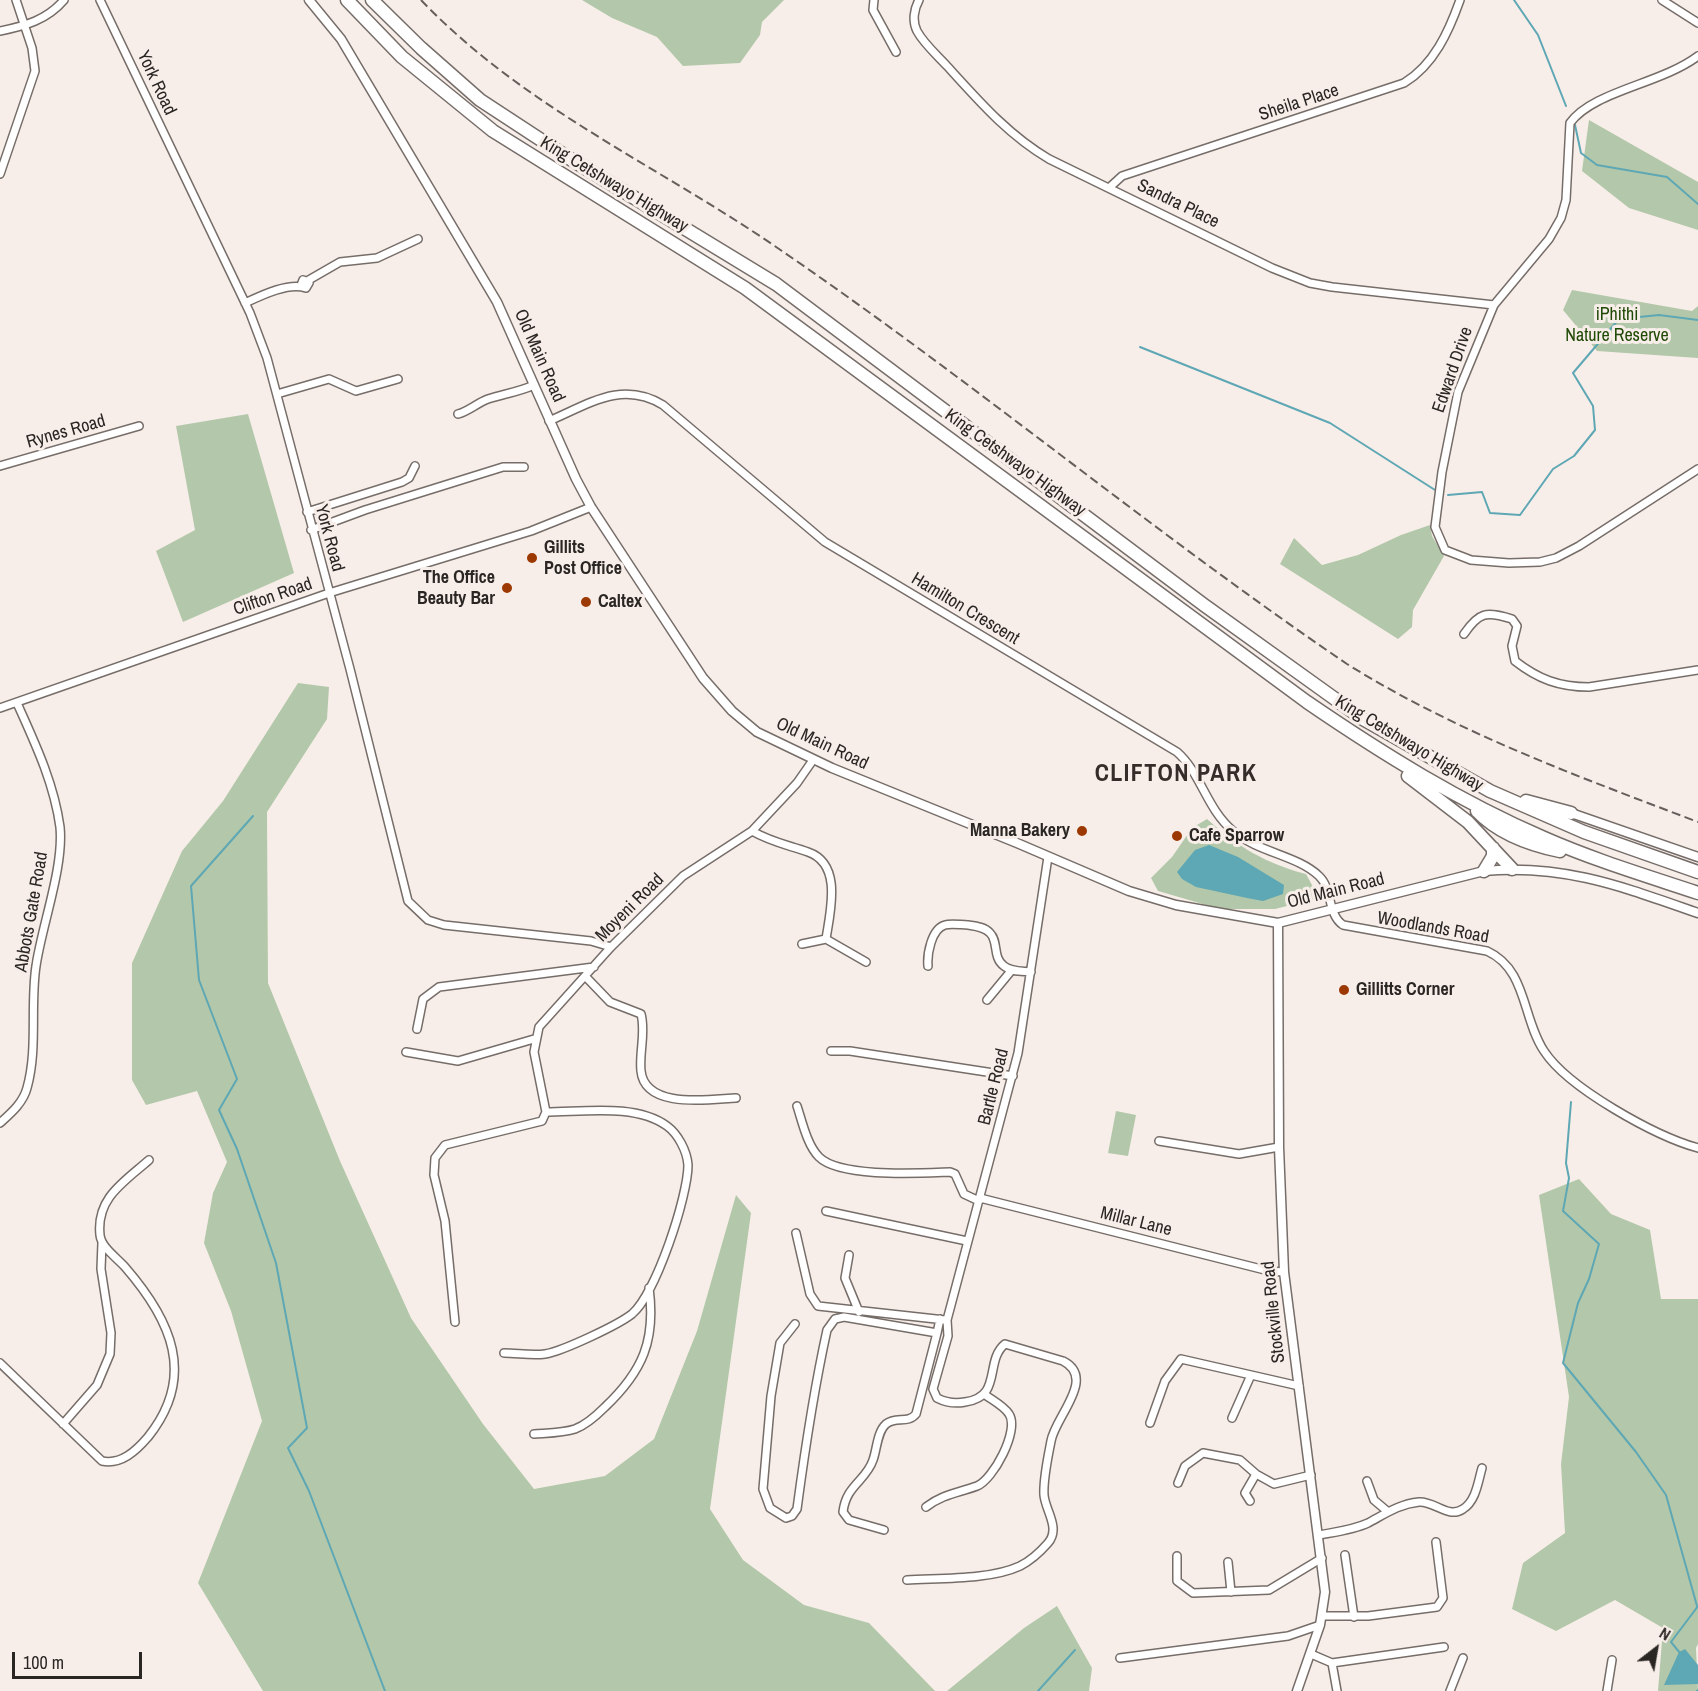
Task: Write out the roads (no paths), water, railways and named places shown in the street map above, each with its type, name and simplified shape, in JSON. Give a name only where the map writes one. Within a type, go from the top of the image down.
[{"type":"highway","points":[[339,0],[367,22]]},
{"type":"highway","name":"King Cetshwayo Highway","points":[[347,0],[430,82],[493,131],[745,288],[1307,702],[1373,748],[1467,801],[1544,839],[1698,893]]},
{"type":"highway","name":"King Cetshwayo Highway","points":[[373,1],[421,48],[488,105],[776,284],[1303,678],[1394,739],[1490,791],[1584,832],[1698,872]]},
{"type":"highway","points":[[1373,748],[1468,822],[1512,869]]},
{"type":"highway","points":[[1490,791],[1571,813]]},
{"type":"highway","points":[[1484,871],[1493,856],[1493,848]]},
{"type":"street","points":[[0,174],[35,71],[32,48],[16,0]]},
{"type":"street","points":[[0,31],[25,26],[46,17],[64,0]]},
{"type":"street","name":"York Road","points":[[100,0],[245,303],[264,349],[405,893],[411,904],[428,920],[444,925],[591,940],[612,947]]},
{"type":"street","name":"Old Main Road","points":[[309,0],[340,39],[357,66],[493,295],[549,421],[591,507],[690,659],[718,696],[757,732],[813,760],[1156,900],[1278,923],[1484,871],[1512,869],[1551,870],[1599,880],[1698,913]]},
{"type":"street","points":[[874,0],[873,10],[896,52]]},
{"type":"street","name":"Sandra Place","points":[[919,0],[914,12],[917,31],[924,40],[1016,138],[1049,159],[1272,268],[1310,283],[1494,305]]},
{"type":"street","name":"Sheila Place","points":[[1110,187],[1122,176],[1404,83],[1427,63],[1440,45],[1460,0]]},
{"type":"street","points":[[1662,0],[1698,23]]},
{"type":"street","name":"Edward Drive","points":[[1698,56],[1673,73],[1593,103],[1574,117],[1567,132],[1566,200],[1561,218],[1549,239],[1494,305],[1469,361],[1451,417],[1435,527],[1445,550],[1471,560],[1509,563],[1540,562],[1556,558],[1579,546],[1698,469]]},
{"type":"street","points":[[245,303],[280,289],[304,283],[340,262],[377,258],[418,239]]},
{"type":"street","points":[[277,394],[325,379],[336,380],[356,391],[398,379]]},
{"type":"street","points":[[458,414],[471,410],[487,399],[518,392],[534,385]]},
{"type":"street","name":"Hamilton Crescent","points":[[549,421],[620,393],[638,394],[663,405],[810,531],[834,548],[1177,752],[1190,767],[1210,806],[1219,817],[1246,840],[1301,864],[1321,877],[1333,910]]},
{"type":"street","name":"Rynes Road","points":[[0,466],[139,426]]},
{"type":"street","points":[[307,512],[402,482],[409,478],[415,466]]},
{"type":"street","points":[[311,530],[365,510],[503,467],[524,467]]},
{"type":"street","name":"Clifton Road","points":[[0,708],[329,593],[531,531],[591,507]]},
{"type":"street","points":[[1464,634],[1473,620],[1484,614],[1512,619],[1517,626],[1512,652],[1515,661],[1532,674],[1553,684],[1571,687],[1698,670]]},
{"type":"street","name":"Abbots Gate Road","points":[[0,1124],[23,1100],[27,1089],[31,1068],[36,967],[56,868],[60,829],[50,780],[17,703]]},
{"type":"street","name":"Moyeni Road","points":[[534,1039],[539,1027],[585,976],[683,876],[752,831],[797,783],[813,760]]},
{"type":"street","points":[[1571,813],[1698,856]]},
{"type":"street","points":[[752,831],[778,844],[811,853],[825,863],[830,875],[831,894],[826,939]]},
{"type":"street","name":"Bartle Road","points":[[944,1319],[980,1199],[1013,1076],[1048,857]]},
{"type":"street","name":"Woodlands Road","points":[[1333,910],[1337,921],[1346,927],[1477,949],[1500,957],[1512,970],[1536,1037],[1555,1064],[1625,1116],[1670,1138],[1698,1148]]},
{"type":"street","name":"Stockville Road","points":[[1278,923],[1279,1147],[1284,1272],[1325,1592],[1321,1621],[1298,1691]]},
{"type":"street","points":[[928,966],[928,952],[938,930],[945,924],[956,924],[976,926],[989,932],[997,958],[1011,970],[1031,972]]},
{"type":"street","points":[[802,944],[826,939],[866,962]]},
{"type":"street","points":[[417,1029],[423,999],[439,987],[594,967]]},
{"type":"street","points":[[987,1000],[1011,970]]},
{"type":"street","points":[[585,976],[610,1002],[641,1014],[641,1071],[645,1081],[655,1092],[678,1100],[736,1098]]},
{"type":"street","points":[[406,1052],[450,1062],[534,1039],[535,1062],[546,1113],[541,1122],[445,1145],[435,1158],[434,1175],[445,1221],[455,1322]]},
{"type":"street","points":[[831,1051],[846,1050],[1013,1076]]},
{"type":"street","points":[[797,1106],[816,1154],[826,1161],[885,1174],[950,1172],[955,1174],[964,1194],[980,1199]]},
{"type":"street","points":[[504,1353],[544,1354],[561,1349],[627,1317],[636,1310],[666,1255],[687,1173],[686,1157],[679,1139],[665,1124],[640,1115],[610,1112],[546,1113]]},
{"type":"street","points":[[1159,1142],[1239,1154],[1279,1147]]},
{"type":"street","points":[[63,1424],[97,1385],[110,1354],[111,1334],[101,1269],[100,1214],[103,1205],[149,1160]]},
{"type":"street","name":"Millar Lane","points":[[980,1199],[1269,1271],[1284,1272]]},
{"type":"street","points":[[826,1211],[967,1241]]},
{"type":"street","points":[[796,1233],[812,1300],[823,1308],[892,1316],[909,1314],[944,1319]]},
{"type":"street","points":[[0,1363],[102,1461],[121,1459],[135,1452],[147,1438],[161,1419],[174,1388],[175,1361],[168,1333],[128,1270],[102,1243]]},
{"type":"street","points":[[849,1256],[845,1278],[859,1312]]},
{"type":"street","points":[[534,1434],[578,1428],[610,1402],[634,1375],[646,1349],[652,1324],[649,1288]]},
{"type":"street","points":[[795,1324],[780,1343],[771,1396],[763,1489],[770,1508],[786,1518],[792,1516],[797,1509],[811,1424],[814,1390],[827,1330],[831,1322],[844,1317],[937,1333]]},
{"type":"street","points":[[884,1530],[849,1520],[843,1512],[844,1500],[870,1466],[885,1426],[893,1420],[909,1420],[916,1414],[937,1333],[944,1319]]},
{"type":"street","points":[[907,1580],[969,1576],[1014,1568],[1027,1562],[1051,1538],[1053,1526],[1044,1493],[1050,1444],[1052,1434],[1076,1386],[1076,1373],[1063,1361],[1005,1344],[999,1352],[990,1384],[984,1394],[971,1401],[960,1403],[941,1400],[935,1396],[933,1386],[949,1329],[944,1319]]},
{"type":"street","points":[[1150,1423],[1165,1381],[1180,1359],[1299,1386]]},
{"type":"street","points":[[1232,1418],[1251,1375]]},
{"type":"street","points":[[926,1507],[947,1493],[979,1485],[1000,1459],[1009,1440],[1011,1420],[1009,1414],[984,1394]]},
{"type":"street","points":[[1178,1483],[1185,1466],[1203,1453],[1240,1460],[1256,1474],[1279,1485],[1311,1475]]},
{"type":"street","points":[[1319,1535],[1360,1526],[1387,1511],[1423,1502],[1450,1512],[1459,1511],[1472,1501],[1482,1468]]},
{"type":"street","points":[[1250,1501],[1245,1493],[1256,1474]]},
{"type":"street","points":[[1367,1481],[1374,1500],[1387,1511]]},
{"type":"street","points":[[1120,1658],[1288,1636],[1321,1621],[1437,1607],[1443,1598],[1436,1542]]},
{"type":"street","points":[[1177,1556],[1177,1581],[1193,1593],[1274,1588],[1306,1565],[1322,1558]]},
{"type":"street","points":[[1345,1556],[1354,1617]]},
{"type":"street","points":[[1228,1562],[1232,1592]]},
{"type":"street","points":[[1311,1654],[1332,1663],[1444,1647]]},
{"type":"street","points":[[1450,1691],[1463,1658]]},
{"type":"street","points":[[1607,1691],[1612,1660]]},
{"type":"street","points":[[1332,1663],[1337,1691]]},
{"type":"water","points":[[1209,845],[1238,857],[1284,885],[1283,894],[1263,901],[1196,887],[1182,879],[1177,872],[1195,850]]},
{"type":"water","points":[[1685,1649],[1698,1665],[1698,1684],[1664,1685],[1679,1652]]},
{"type":"waterway","points":[[1514,0],[1538,35],[1566,106]]},
{"type":"waterway","points":[[1575,125],[1581,153],[1597,165],[1667,177],[1698,204]]},
{"type":"waterway","points":[[1448,495],[1482,492],[1490,513],[1520,515],[1553,469],[1574,456],[1595,430],[1593,406],[1573,373],[1619,319],[1659,315],[1698,320]]},
{"type":"waterway","points":[[1140,347],[1330,423],[1435,490]]},
{"type":"waterway","points":[[253,816],[191,886],[199,980],[237,1079],[219,1110],[237,1149],[276,1263],[307,1428],[288,1448],[309,1491],[385,1691]]},
{"type":"waterway","points":[[1571,1102],[1566,1163],[1569,1178],[1563,1211],[1599,1244],[1589,1279],[1578,1303],[1563,1363],[1636,1452],[1666,1495],[1697,1606]]},
{"type":"waterway","points":[[1680,1653],[1671,1642],[1698,1606]]},
{"type":"waterway","points":[[1038,1691],[1075,1650]]},
{"type":"railway","points":[[421,0],[461,38],[504,73],[549,105],[736,221],[854,301],[1204,563],[1347,664],[1389,689],[1519,752],[1698,822]]},
{"type":"place","name":"Gillits Post Office","points":[[532,558]]},
{"type":"place","name":"The Office Beauty Bar","points":[[507,588]]},
{"type":"place","name":"Caltex","points":[[586,602]]},
{"type":"place","name":"Manna Bakery","points":[[1082,831]]},
{"type":"place","name":"Cafe Sparrow","points":[[1177,836]]},
{"type":"place","name":"Gillitts Corner","points":[[1344,990]]},
{"type":"district","name":"CLIFTON PARK","points":[[1176,775]]},
{"type":"park label","name":"iPhithi Nature Reserve","points":[[1617,325]]}]
